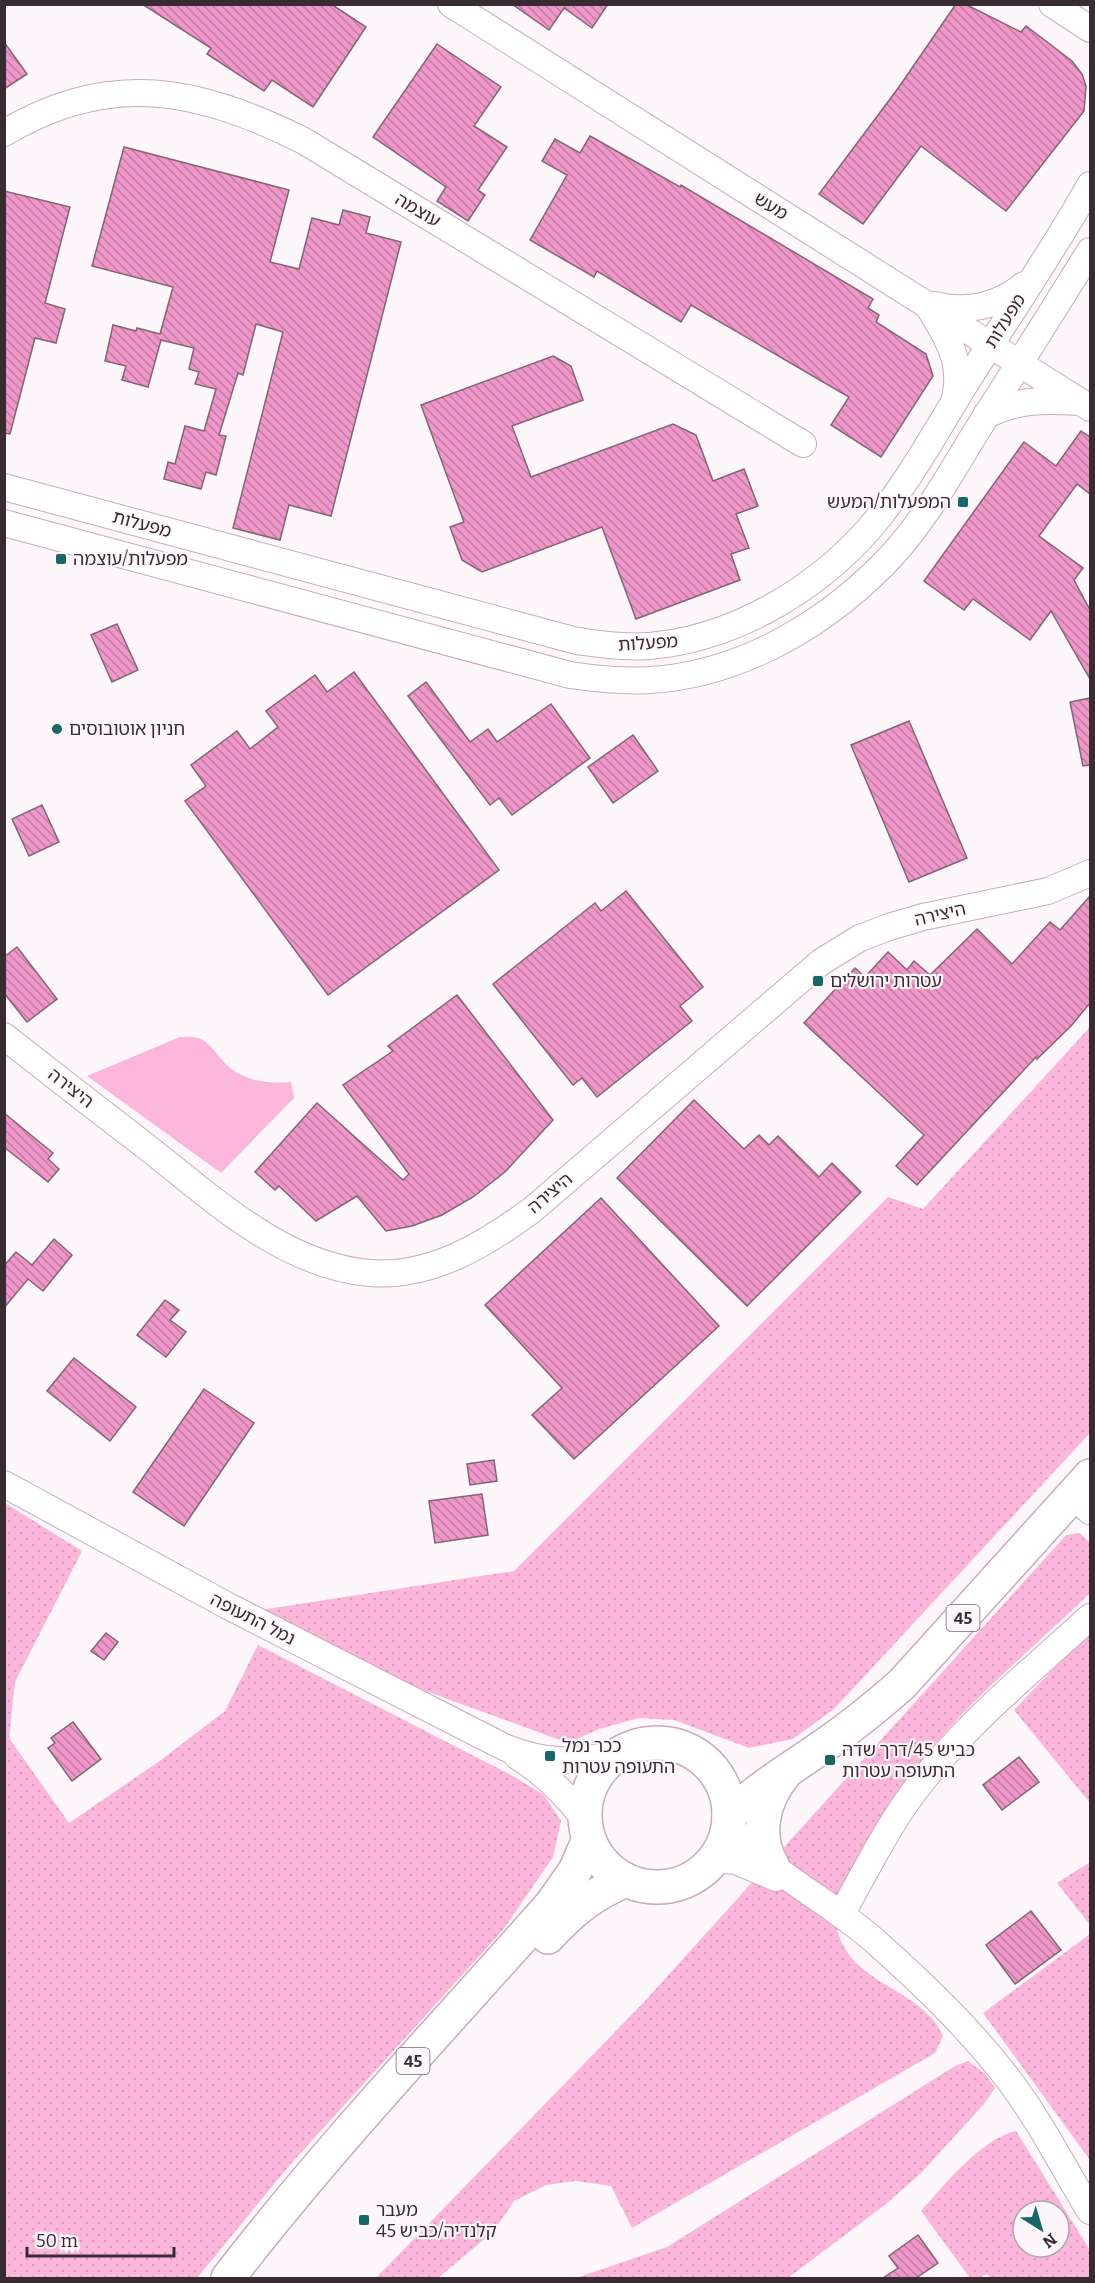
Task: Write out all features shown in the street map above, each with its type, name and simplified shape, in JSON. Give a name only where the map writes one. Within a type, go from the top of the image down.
[{"type":"highway","name":"45","points":[[729,1820],[792,1765],[844,1731],[903,1684],[1085,1494]]},
{"type":"highway","name":"45","points":[[228,2278],[324,2161],[551,1905],[574,1871],[587,1830],[586,1801],[592,1782],[604,1766],[619,1754],[638,1745],[670,1744],[700,1757],[715,1772],[727,1797],[729,1820],[722,1846],[713,1859],[693,1877],[669,1886],[651,1887],[626,1880],[603,1863],[587,1830]]},
{"type":"highway","name":"45","points":[[715,1772],[755,1774],[792,1765]]},
{"type":"highway","points":[[772,1865],[764,1845],[763,1820],[772,1790],[792,1765]]},
{"type":"highway","name":"45","points":[[253,2278],[339,2169],[565,1918],[588,1899],[626,1880]]},
{"type":"street","name":"מעש","points":[[451,4],[1086,405]]},
{"type":"street","points":[[1052,4],[1090,29]]},
{"type":"street","name":"עוצמה","points":[[4,133],[28,119],[67,103],[126,93],[188,97],[227,107],[266,122],[304,141],[803,444]]},
{"type":"street","name":"מפעלות","points":[[4,487],[577,641],[614,646],[650,646],[713,633],[750,618],[784,600],[815,578],[862,536],[887,506],[1090,185]]},
{"type":"street","name":"מפעלות","points":[[4,523],[570,675],[612,681],[652,681],[693,674],[740,660],[803,629],[864,583],[902,543],[926,510],[1090,251]]},
{"type":"street","points":[[926,303],[961,309],[981,307],[1003,299],[1032,278]]},
{"type":"street","points":[[926,303],[942,329],[952,352],[958,374],[955,399]]},
{"type":"street","points":[[986,416],[1006,406],[1028,400],[1086,405]]},
{"type":"street","name":"היצירה","points":[[4,1036],[216,1201],[263,1234],[298,1254],[332,1266],[371,1273],[405,1272],[468,1252],[500,1234],[532,1210],[821,962],[860,938],[923,917],[1048,891],[1090,873]]},
{"type":"street","name":"נמל התעופה","points":[[4,1484],[228,1606],[504,1748],[541,1773],[568,1798],[587,1830]]},
{"type":"street","points":[[841,1915],[885,1834],[912,1794],[945,1754],[1004,1695],[1090,1617]]},
{"type":"street","name":"נמל התעופה","points":[[504,1748],[532,1757],[570,1762],[619,1754]]},
{"type":"street","points":[[729,1820],[748,1845],[806,1892],[875,1941],[956,2018],[1009,2080],[1090,2211]]},
{"type":"street","points":[[713,1859],[735,1861],[806,1892]]},
{"type":"shaded area","points":[[1090,1027],[1090,1433],[834,1709],[793,1739],[749,1748],[674,1720],[639,1718],[599,1729],[568,1743],[379,1674],[254,1611],[514,1571],[888,1197],[923,1209]]},
{"type":"shaded area","points":[[180,1037],[194,1037],[202,1040],[229,1067],[245,1077],[272,1082],[291,1082],[294,1098],[221,1173],[87,1076]]},
{"type":"shaded area","points":[[5,1503],[82,1551],[15,1682],[9,1738],[69,1823],[161,1760],[225,1711],[258,1645],[511,1775],[544,1795],[561,1821],[553,1857],[503,1930],[288,2167],[197,2278],[5,2278]]},
{"type":"shaded area","points":[[1080,1533],[1090,1543],[1090,1593],[974,1703],[911,1774],[881,1822],[839,1910],[838,1933],[846,1951],[858,1965],[920,2008],[933,2020],[943,2036],[935,2053],[632,2228],[611,2186],[576,2181],[546,2185],[514,2201],[493,2232],[438,2278],[376,2278],[645,2001],[1066,1535]]},
{"type":"shaded area","points":[[1090,1634],[1090,1803],[1014,1710],[1079,1642]]},
{"type":"shaded area","points":[[1090,1862],[1090,1925],[1057,1883]]},
{"type":"shaded area","points":[[1090,1934],[1090,2160],[983,2013]]},
{"type":"shaded area","points":[[968,2061],[985,2074],[995,2088],[984,2104],[921,2173],[886,2204],[788,2278],[576,2278],[667,2247],[955,2066]]},
{"type":"shaded area","points":[[1016,2131],[1058,2199],[1011,2199],[1011,2259],[1071,2259],[1071,2219],[1090,2250],[1090,2278],[990,2278],[987,2274],[979,2278],[970,2278],[921,2211],[964,2164],[1003,2135]]},
{"type":"building","points":[[142,4],[331,4],[366,27],[313,107],[272,80],[264,91],[207,54],[211,48]]},
{"type":"building","points":[[512,4],[608,4],[592,28],[564,8],[549,30]]},
{"type":"building","points":[[956,4],[965,4],[1021,32],[1026,26],[1072,61],[1082,74],[1086,86],[1084,111],[1006,211],[921,146],[863,224],[819,194],[899,87]]},
{"type":"building","points":[[4,42],[27,74],[4,89]]},
{"type":"building","points":[[437,44],[501,87],[474,126],[507,147],[478,190],[485,195],[468,221],[437,201],[446,187],[373,137]]},
{"type":"building","points":[[590,136],[680,187],[681,185],[873,299],[868,308],[879,315],[876,322],[926,354],[933,376],[881,457],[831,425],[849,397],[691,305],[681,322],[597,271],[594,277],[530,240],[567,175],[542,161],[555,139],[580,153]]},
{"type":"building","points":[[124,147],[289,190],[270,262],[299,269],[312,218],[339,225],[343,210],[370,217],[366,233],[401,242],[331,516],[289,505],[280,540],[233,528],[283,332],[256,324],[243,375],[238,373],[219,435],[226,436],[216,475],[206,472],[201,489],[164,479],[168,462],[175,464],[185,426],[204,431],[216,389],[195,384],[199,372],[189,369],[194,348],[161,340],[148,387],[122,380],[126,366],[105,361],[113,325],[160,334],[173,287],[92,266]]},
{"type":"building","points":[[4,191],[70,207],[45,303],[65,309],[56,343],[35,338],[10,434],[4,433]]},
{"type":"building","points":[[553,356],[571,366],[583,400],[512,426],[531,477],[673,424],[696,435],[713,481],[744,469],[758,506],[736,514],[749,548],[731,554],[740,580],[636,619],[602,527],[482,572],[462,560],[450,527],[464,522],[421,405]]},
{"type":"building","points":[[1081,431],[1090,437],[1090,494],[1077,484],[1039,536],[1083,568],[1074,580],[1090,610],[1090,679],[1051,611],[1030,640],[973,599],[964,610],[924,581],[1024,442],[1056,466]]},
{"type":"building","points":[[117,624],[138,670],[112,682],[91,635]]},
{"type":"building","points":[[354,672],[499,870],[328,995],[185,801],[206,786],[191,765],[237,731],[250,749],[278,727],[266,711],[315,675],[327,692]]},
{"type":"building","points":[[426,682],[470,742],[488,729],[497,742],[551,704],[590,758],[512,815],[499,798],[490,805],[408,696]]},
{"type":"building","points":[[1090,698],[1090,765],[1083,766],[1070,702]]},
{"type":"building","points":[[909,721],[967,858],[909,882],[851,745]]},
{"type":"building","points":[[633,735],[658,771],[613,803],[588,767]]},
{"type":"building","points":[[42,805],[59,842],[29,856],[12,819]]},
{"type":"building","points":[[626,891],[703,987],[680,1006],[692,1021],[597,1097],[582,1078],[573,1085],[493,984],[595,903],[601,911]]},
{"type":"building","points":[[1090,896],[1090,1003],[1071,1026],[1037,1059],[1036,1057],[917,1185],[896,1166],[924,1135],[804,1023],[855,968],[865,977],[888,952],[907,970],[914,961],[930,975],[977,929],[1012,964],[1050,922],[1060,930]]},
{"type":"building","points":[[17,947],[57,999],[27,1022],[4,993],[4,957]]},
{"type":"building","points":[[457,995],[553,1120],[505,1172],[473,1197],[442,1215],[412,1226],[386,1231],[357,1196],[316,1221],[279,1186],[275,1190],[255,1172],[317,1103],[403,1180],[409,1174],[343,1085],[393,1051],[388,1046]]},
{"type":"building","points":[[694,1100],[744,1149],[759,1135],[769,1145],[778,1136],[819,1177],[832,1163],[861,1192],[747,1306],[617,1178]]},
{"type":"building","points":[[4,1113],[53,1153],[48,1159],[59,1169],[48,1182],[4,1147]]},
{"type":"building","points":[[601,1198],[719,1326],[574,1459],[532,1415],[562,1388],[485,1305]]},
{"type":"building","points":[[54,1239],[72,1255],[43,1291],[28,1279],[4,1308],[4,1266],[16,1252],[32,1265]]},
{"type":"building","points":[[165,1300],[179,1310],[170,1320],[186,1332],[166,1357],[137,1335]]},
{"type":"building","points":[[74,1358],[136,1407],[110,1441],[47,1391]]},
{"type":"building","points":[[204,1389],[254,1423],[184,1526],[133,1492]]},
{"type":"building","points":[[494,1460],[497,1481],[470,1485],[467,1464]]},
{"type":"building","points":[[482,1494],[488,1535],[435,1543],[429,1501]]},
{"type":"building","points":[[106,1633],[118,1642],[104,1660],[91,1651]]},
{"type":"building","points":[[73,1722],[101,1759],[72,1781],[48,1748],[55,1743],[51,1738]]},
{"type":"building","points":[[1019,1757],[1039,1782],[1002,1810],[983,1785]]},
{"type":"building","points":[[1031,1911],[1061,1950],[1015,1984],[986,1945]]},
{"type":"building","points":[[918,2235],[938,2263],[916,2278],[883,2278],[898,2268],[889,2256]]},
{"type":"place","name":"המפעלות/המעש","points":[[963,502]]},
{"type":"place","name":"מפעלות/עוצמה","points":[[61,559]]},
{"type":"place","name":"חניון אוטובוסים","points":[[57,729]]},
{"type":"place","name":"עטרות ירושלים","points":[[818,981]]},
{"type":"place","name":"ככר נמל התעופה עטרות","points":[[550,1756]]},
{"type":"place","name":"כביש 45/דרך שדה התעופה עטרות","points":[[830,1760]]},
{"type":"place","name":"מעבר קלנדיה/כביש 45","points":[[364,2220]]}]
